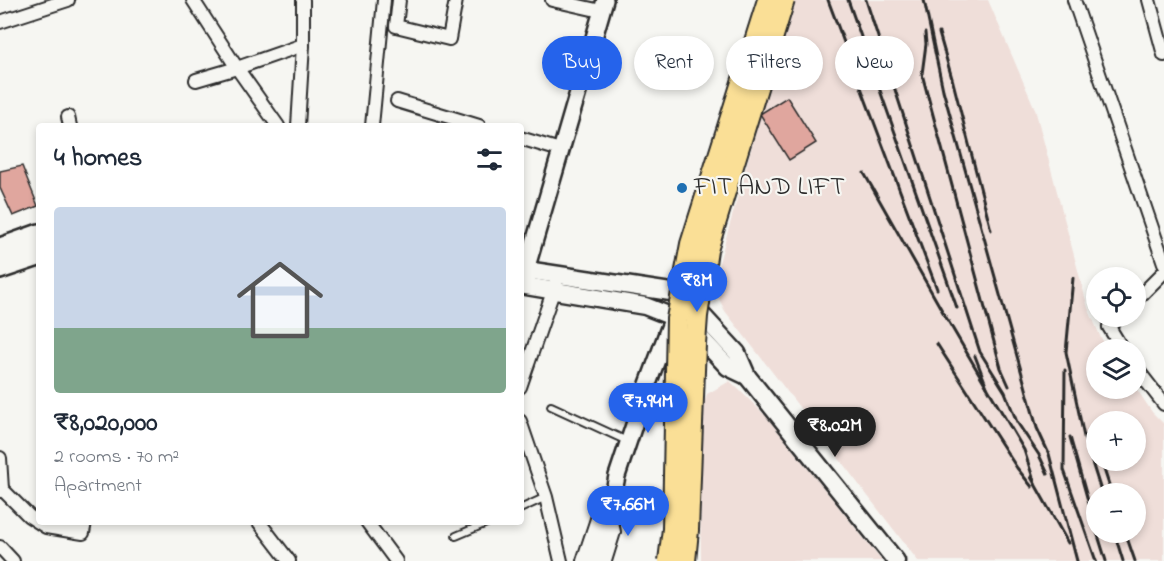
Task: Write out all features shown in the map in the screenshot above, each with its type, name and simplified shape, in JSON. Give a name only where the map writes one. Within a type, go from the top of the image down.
[{"type":"main road","points":[[664,561],[668,528],[673,317],[686,241],[763,0]]},
{"type":"main road","points":[[669,561],[673,529],[677,319],[691,244],[768,0]]},
{"type":"main road","points":[[685,561],[695,344],[707,250],[784,0]]},
{"type":"main road","points":[[691,561],[700,337],[712,250],[790,0]]},
{"type":"main road","points":[[0,259],[36,246]]},
{"type":"main road","points":[[524,277],[558,275],[677,293],[702,315],[737,353],[747,376],[896,561]]},
{"type":"main road","points":[[524,277],[554,292],[645,306],[673,317],[700,337],[728,367],[747,376]]},
{"type":"street","points":[[0,22],[68,0]]},
{"type":"street","points":[[193,0],[276,123]]},
{"type":"street","points":[[298,123],[303,0]]},
{"type":"street","points":[[372,123],[384,0]]},
{"type":"street","points":[[399,0],[396,26],[448,39],[456,0]]},
{"type":"street","points":[[524,277],[603,6],[552,0]]},
{"type":"street","points":[[1074,0],[1164,263]]},
{"type":"street","points":[[1149,0],[1164,55]]},
{"type":"street","points":[[196,80],[303,45]]},
{"type":"street","points":[[397,101],[470,123]]},
{"type":"street","points":[[524,139],[560,150]]},
{"type":"street","points":[[0,246],[36,233]]},
{"type":"street","points":[[0,271],[36,259]]},
{"type":"street","points":[[1146,290],[1164,272]]},
{"type":"street","points":[[524,376],[558,275]]},
{"type":"street","points":[[595,561],[610,510],[616,476],[673,317]]},
{"type":"street","points":[[1146,382],[1164,404]]},
{"type":"street","points":[[524,433],[546,497],[561,561]]},
{"type":"street","points":[[0,459],[1,490],[36,521]]},
{"type":"street","points":[[583,561],[603,501],[614,488]]},
{"type":"street","points":[[605,561],[614,532],[610,510]]},
{"type":"street","points":[[43,525],[83,533],[84,525]]},
{"type":"street","points":[[262,525],[289,561]]},
{"type":"street","points":[[369,525],[396,561]]},
{"type":"street","points":[[0,547],[13,561]]},
{"type":"lane","points":[[551,406],[628,442]]},
{"type":"lane","points":[[524,507],[546,497]]},
{"type":"lane","points":[[456,536],[482,525]]},
{"type":"shaded area","points":[[793,0],[988,0],[1035,109],[1086,300],[1086,327],[1096,327],[1102,339],[1086,339],[1086,399],[1143,399],[1164,424],[1164,561],[918,561],[725,311],[714,289],[719,263],[768,90],[823,90],[823,36],[783,36]]},
{"type":"shaded area","points":[[730,381],[765,415],[882,561],[701,561],[699,419],[707,394]]},
{"type":"building","points":[[787,97],[816,143],[789,160],[760,114]]},
{"type":"building","points":[[22,166],[36,201],[36,207],[13,216],[0,188],[0,171]]},
{"type":"railway","points":[[680,561],[687,457],[688,329],[696,267],[777,0]]},
{"type":"railway","points":[[828,0],[937,289]]},
{"type":"railway","points":[[848,0],[957,308]]},
{"type":"railway","points":[[866,0],[980,352],[1005,392],[1017,422],[1039,455],[1048,474]]},
{"type":"railway","points":[[924,0],[943,90],[1037,428],[1049,454],[1077,561]]},
{"type":"railway","points":[[925,33],[926,44],[922,74],[1001,368],[1009,386]]},
{"type":"railway","points":[[939,33],[991,230]]},
{"type":"railway","points":[[864,173],[1024,450],[1035,484]]},
{"type":"railway","points":[[1073,278],[1066,352],[1084,437],[1099,483]]},
{"type":"railway","points":[[937,344],[1017,468],[1032,487]]},
{"type":"railway","points":[[975,356],[987,387]]},
{"type":"railway","points":[[1065,370],[1064,470],[1096,561]]},
{"type":"railway","points":[[1070,437],[1086,494]]},
{"type":"railway","points":[[1105,471],[1108,483]]},
{"type":"railway","points":[[1031,477],[1068,543]]},
{"type":"railway","points":[[1100,543],[1106,561]]},
{"type":"railway","points":[[1117,543],[1123,561]]},
{"type":"railway","points":[[1129,543],[1135,561]]},
{"type":"place","name":"FIT AND LIFT","points":[[682,188]]}]
